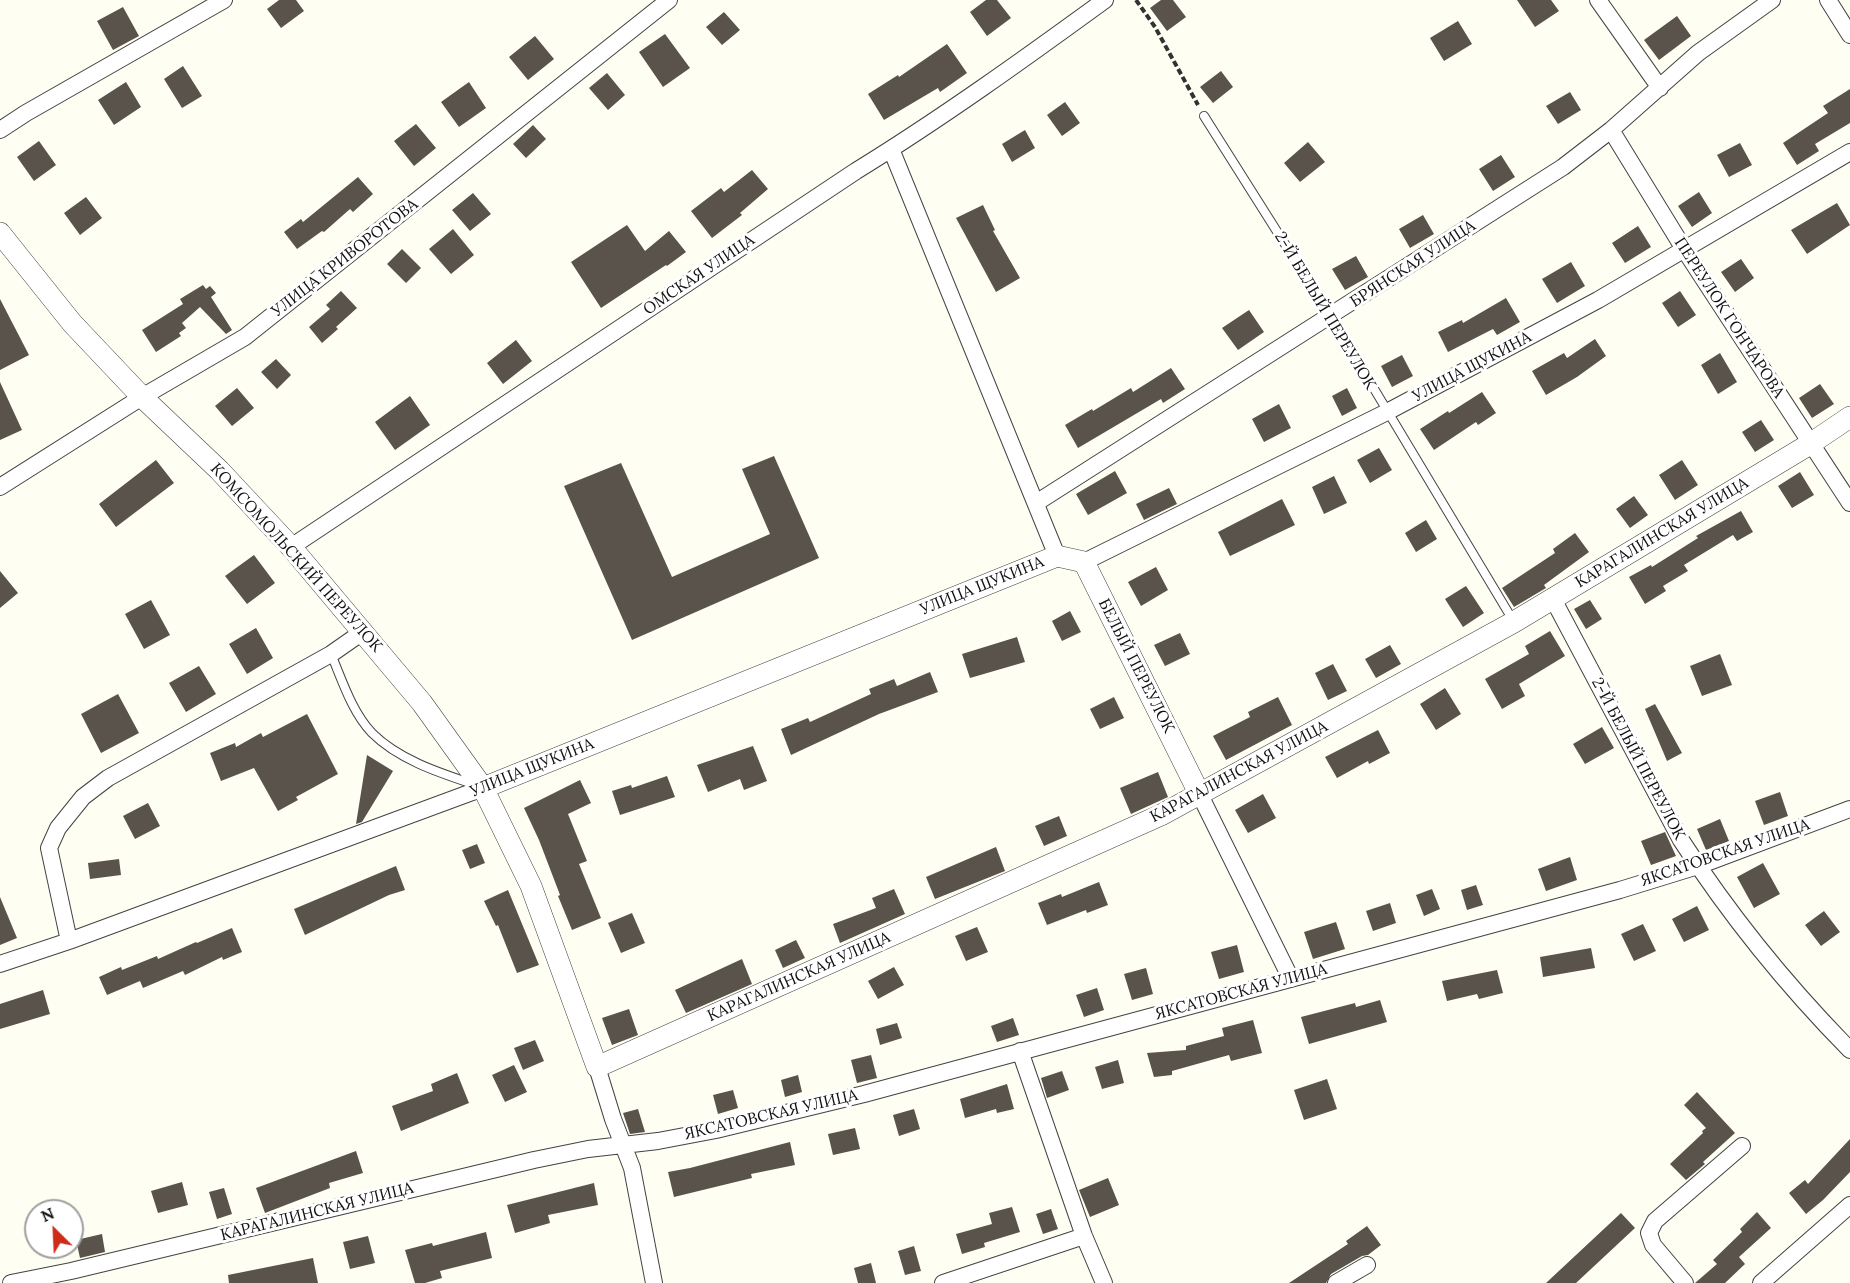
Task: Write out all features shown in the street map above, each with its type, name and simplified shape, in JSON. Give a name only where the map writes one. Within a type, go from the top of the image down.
[{"type":"street","points":[[0,130],[224,0]]},
{"type":"street","name":"УЛИЦА КРИВОРОТОВА","points":[[0,487],[142,397],[245,337],[669,0]]},
{"type":"street","name":"ОМСКАЯ УЛИЦА","points":[[291,548],[1004,73],[1105,0]]},
{"type":"street","points":[[1598,0],[1660,87]]},
{"type":"street","name":"БРЯНСКАЯ УЛИЦА","points":[[1036,503],[1563,167],[1611,130],[1698,53],[1772,0]]},
{"type":"street","points":[[1828,0],[1850,35]]},
{"type":"street","name":"ПЕРЕУЛОК ГОНЧАРОВА","points":[[1611,130],[1684,249],[1850,503]]},
{"type":"street","points":[[891,149],[1057,556],[1084,562]]},
{"type":"street","name":"УЛИЦА ЩУКИНА","points":[[1084,562],[1387,412],[1598,300],[1850,152]]},
{"type":"street","name":"КОМСОМОЛЬСКИЙ ПЕРЕУЛОК","points":[[0,233],[72,323],[142,397],[219,470],[364,631],[422,703],[483,788],[531,886],[597,1066]]},
{"type":"street","name":"КАРАГАЛИНСКАЯ УЛИЦА","points":[[597,1066],[1150,820],[1200,795],[1514,622],[1810,444],[1850,417]]},
{"type":"street","name":"УЛИЦА ЩУКИНА","points":[[0,964],[69,941],[483,788],[1057,556]]},
{"type":"street","name":"БЕЛЫЙ ПЕРЕУЛОК","points":[[1084,562],[1200,795]]},
{"type":"street","name":"2-Й БЕЛЫЙ ПЕРЕУЛОК","points":[[1553,599],[1681,840],[1698,866],[1808,1007],[1850,1050]]},
{"type":"street","points":[[69,941],[49,848],[58,828],[83,797],[108,778],[331,654],[364,631]]},
{"type":"street","points":[[1200,795],[1291,979]]},
{"type":"street","name":"ЯКСАТОВСКАЯ УЛИЦА","points":[[624,1144],[658,1141],[716,1130],[864,1094],[1609,893],[1698,866],[1850,809]]},
{"type":"street","points":[[1020,1051],[1084,1236],[1104,1283]]},
{"type":"street","points":[[597,1066],[610,1111],[632,1168],[654,1283]]},
{"type":"street","name":"КАРАГАЛИНСКАЯ УЛИЦА","points":[[11,1283],[71,1271],[534,1160],[624,1144]]},
{"type":"street","points":[[1685,1283],[1653,1245],[1649,1233],[1655,1221],[1742,1146]]},
{"type":"street","points":[[1761,1283],[1850,1205]]},
{"type":"street","points":[[943,1283],[1084,1236]]},
{"type":"street","points":[[1336,1283],[1367,1265]]},
{"type":"lane","name":"2-Й БЕЛЫЙ ПЕРЕУЛОК","points":[[1204,116],[1331,316],[1514,622]]},
{"type":"lane","points":[[331,654],[353,705],[371,732],[395,751],[435,771],[483,788]]},
{"type":"path","points":[[1136,0],[1155,27],[1204,116]]},
{"type":"building","points":[[279,0],[296,0],[304,11],[281,28],[267,9]]},
{"type":"building","points":[[986,0],[997,0],[1011,18],[987,36],[970,12]]},
{"type":"building","points":[[1161,0],[1173,0],[1186,17],[1167,31],[1150,8]]},
{"type":"building","points":[[1517,0],[1551,0],[1559,11],[1535,27]]},
{"type":"building","points":[[123,7],[139,36],[113,50],[97,21]]},
{"type":"building","points":[[724,12],[740,30],[722,45],[706,27]]},
{"type":"building","points":[[1677,16],[1691,36],[1659,60],[1644,40]]},
{"type":"building","points":[[1458,21],[1472,44],[1444,61],[1430,38]]},
{"type":"building","points":[[665,34],[690,68],[663,87],[639,52]]},
{"type":"building","points":[[535,36],[554,59],[528,80],[509,57]]},
{"type":"building","points":[[947,44],[967,73],[940,92],[938,88],[884,120],[868,94],[898,75],[899,77]]},
{"type":"building","points":[[183,66],[202,96],[182,108],[164,79]]},
{"type":"building","points":[[1221,71],[1233,87],[1213,103],[1200,87]]},
{"type":"building","points":[[607,73],[625,95],[608,110],[589,88]]},
{"type":"building","points":[[126,82],[141,107],[114,125],[98,100]]},
{"type":"building","points":[[469,82],[486,108],[459,127],[441,102]]},
{"type":"building","points":[[1850,89],[1850,123],[1815,144],[1819,151],[1797,165],[1783,143],[1828,113],[1823,106]]},
{"type":"building","points":[[1570,92],[1581,110],[1558,124],[1546,106]]},
{"type":"building","points":[[1065,102],[1080,123],[1062,136],[1047,115]]},
{"type":"building","points":[[416,124],[436,148],[414,166],[394,141]]},
{"type":"building","points":[[533,125],[546,139],[526,158],[513,144]]},
{"type":"building","points":[[1025,130],[1035,148],[1012,162],[1002,144]]},
{"type":"building","points":[[39,141],[56,165],[34,181],[17,157]]},
{"type":"building","points":[[1308,142],[1325,162],[1300,182],[1284,163]]},
{"type":"building","points":[[1740,143],[1752,165],[1729,177],[1717,155]]},
{"type":"building","points":[[1501,155],[1515,177],[1493,191],[1479,169]]},
{"type":"building","points":[[752,170],[768,189],[740,213],[742,215],[712,238],[691,211],[721,188],[724,192]]},
{"type":"building","points":[[358,177],[373,194],[353,212],[350,209],[324,232],[322,231],[297,249],[284,232],[301,219],[303,222]]},
{"type":"building","points":[[1699,192],[1712,213],[1692,227],[1678,206]]},
{"type":"building","points":[[473,193],[491,214],[470,231],[452,210]]},
{"type":"building","points":[[86,197],[102,218],[80,235],[64,213]]},
{"type":"building","points":[[1837,203],[1850,225],[1807,254],[1791,230]]},
{"type":"building","points":[[983,205],[995,230],[993,231],[1020,278],[996,292],[956,218]]},
{"type":"building","points":[[1423,215],[1434,234],[1410,248],[1399,229]]},
{"type":"building","points":[[627,225],[645,251],[669,231],[686,252],[601,308],[571,262]]},
{"type":"building","points":[[1638,226],[1651,247],[1625,263],[1612,243]]},
{"type":"building","points":[[453,229],[474,255],[451,274],[429,249]]},
{"type":"building","points":[[402,249],[421,268],[406,283],[387,264]]},
{"type":"building","points":[[1356,256],[1368,277],[1345,290],[1332,269]]},
{"type":"building","points":[[1741,259],[1754,278],[1735,292],[1721,272]]},
{"type":"building","points":[[1571,262],[1585,286],[1557,303],[1542,279]]},
{"type":"building","points":[[203,285],[206,289],[210,286],[216,293],[211,297],[232,330],[226,334],[200,307],[182,323],[186,328],[179,333],[181,336],[156,352],[142,330],[183,304],[180,299]]},
{"type":"building","points":[[341,291],[357,308],[322,343],[309,327],[330,309],[326,305]]},
{"type":"building","points":[[1680,291],[1696,315],[1678,327],[1662,303]]},
{"type":"building","points":[[1506,298],[1520,322],[1497,335],[1493,329],[1448,352],[1438,332],[1462,320],[1463,323]]},
{"type":"building","points":[[0,299],[29,355],[0,370]]},
{"type":"building","points":[[1249,310],[1264,332],[1238,350],[1222,328]]},
{"type":"building","points":[[1595,339],[1606,356],[1577,377],[1546,395],[1532,371],[1564,353],[1567,358]]},
{"type":"building","points":[[516,340],[532,361],[503,384],[487,363]]},
{"type":"building","points":[[1720,353],[1737,382],[1718,394],[1701,365]]},
{"type":"building","points":[[1402,355],[1413,376],[1392,387],[1381,366]]},
{"type":"building","points":[[276,359],[291,375],[277,389],[261,372]]},
{"type":"building","points":[[1171,368],[1185,389],[1163,403],[1161,399],[1078,448],[1065,425],[1131,388],[1133,392]]},
{"type":"building","points":[[0,382],[22,430],[0,440]]},
{"type":"building","points":[[1820,384],[1834,404],[1812,418],[1799,398]]},
{"type":"building","points":[[237,388],[254,408],[232,426],[215,406]]},
{"type":"building","points":[[1347,388],[1357,408],[1342,416],[1332,396]]},
{"type":"building","points":[[1482,392],[1496,413],[1478,425],[1476,422],[1434,450],[1420,429]]},
{"type":"building","points":[[410,396],[430,425],[395,450],[375,422]]},
{"type":"building","points":[[1279,404],[1291,428],[1264,442],[1252,419]]},
{"type":"building","points":[[1761,420],[1774,440],[1755,452],[1742,432]]},
{"type":"building","points":[[1379,448],[1392,470],[1370,483],[1357,460]]},
{"type":"building","points":[[774,456],[819,558],[632,640],[564,486],[621,463],[672,577],[770,534],[742,469]]},
{"type":"building","points":[[156,460],[174,483],[116,527],[99,504]]},
{"type":"building","points":[[1682,460],[1698,485],[1675,500],[1659,475]]},
{"type":"building","points":[[1115,471],[1127,493],[1088,515],[1076,494]]},
{"type":"building","points":[[1800,472],[1814,495],[1792,508],[1778,486]]},
{"type":"building","points":[[1334,476],[1347,503],[1324,514],[1312,487]]},
{"type":"building","points":[[1169,488],[1177,504],[1144,520],[1136,504]]},
{"type":"building","points":[[1634,496],[1648,515],[1630,528],[1616,509]]},
{"type":"building","points":[[1282,499],[1295,525],[1230,556],[1218,532]]},
{"type":"building","points":[[1741,511],[1753,532],[1737,541],[1733,535],[1684,565],[1688,571],[1663,586],[1666,591],[1645,604],[1629,577],[1651,565],[1652,567],[1698,538],[1696,536]]},
{"type":"building","points":[[1426,520],[1437,539],[1416,552],[1405,533]]},
{"type":"building","points":[[1575,533],[1589,552],[1544,585],[1546,588],[1514,607],[1502,588],[1555,553],[1553,549]]},
{"type":"building","points":[[254,555],[275,583],[247,604],[225,576]]},
{"type":"building","points":[[1156,567],[1168,590],[1141,606],[1128,582]]},
{"type":"building","points":[[0,571],[18,593],[0,608]]},
{"type":"building","points":[[1466,586],[1484,613],[1463,627],[1445,599]]},
{"type":"building","points":[[151,600],[170,635],[144,649],[125,614]]},
{"type":"building","points":[[1590,600],[1602,619],[1586,629],[1574,609]]},
{"type":"building","points":[[1070,611],[1081,632],[1062,641],[1052,621]]},
{"type":"building","points":[[256,628],[273,658],[247,674],[229,644]]},
{"type":"building","points":[[1550,631],[1565,656],[1519,684],[1525,696],[1502,709],[1485,679],[1529,654],[1525,646]]},
{"type":"building","points":[[1180,633],[1190,654],[1165,666],[1154,645]]},
{"type":"building","points":[[1017,637],[1025,662],[970,678],[962,654]]},
{"type":"building","points":[[1390,645],[1401,664],[1376,678],[1365,659]]},
{"type":"building","points":[[1720,654],[1732,685],[1702,696],[1690,666]]},
{"type":"building","points":[[1333,664],[1347,691],[1328,700],[1315,673]]},
{"type":"building","points":[[199,666],[216,694],[186,712],[169,683]]},
{"type":"building","points":[[930,672],[938,692],[879,714],[791,755],[781,729],[808,718],[810,722],[871,694],[869,689],[894,679],[897,686]]},
{"type":"building","points":[[1445,688],[1461,714],[1436,730],[1420,704]]},
{"type":"building","points":[[118,694],[139,733],[101,753],[81,714]]},
{"type":"building","points":[[1114,697],[1124,718],[1100,729],[1090,709]]},
{"type":"building","points":[[1278,697],[1292,725],[1226,760],[1213,736],[1250,717],[1248,712]]},
{"type":"building","points":[[1655,704],[1682,753],[1667,761],[1645,709]]},
{"type":"building","points":[[307,714],[338,774],[296,797],[298,800],[278,811],[254,768],[221,781],[210,753],[235,743],[236,747],[261,733],[263,737]]},
{"type":"building","points":[[1602,727],[1614,748],[1585,764],[1573,744]]},
{"type":"building","points":[[1378,730],[1390,753],[1369,764],[1368,761],[1337,778],[1325,757]]},
{"type":"building","points":[[753,746],[767,781],[744,790],[740,779],[708,792],[697,765]]},
{"type":"building","points":[[367,755],[393,771],[362,822],[356,824]]},
{"type":"building","points":[[1158,772],[1168,797],[1131,814],[1120,788]]},
{"type":"building","points":[[667,776],[675,797],[620,815],[612,791],[631,785],[632,788]]},
{"type":"building","points":[[580,780],[591,803],[568,814],[587,861],[579,864],[601,918],[572,930],[539,840],[524,808]]},
{"type":"building","points":[[1780,792],[1788,816],[1764,825],[1755,801]]},
{"type":"building","points":[[1263,794],[1276,818],[1248,833],[1235,810]]},
{"type":"building","points":[[148,803],[160,826],[135,839],[123,816]]},
{"type":"building","points":[[1059,816],[1067,836],[1044,846],[1035,826]]},
{"type":"building","points":[[1720,819],[1729,841],[1706,850],[1697,829]]},
{"type":"building","points":[[1665,832],[1676,856],[1651,865],[1641,841]]},
{"type":"building","points":[[477,844],[485,863],[470,869],[462,850]]},
{"type":"building","points":[[996,847],[1005,871],[935,899],[926,877]]},
{"type":"building","points":[[1570,857],[1577,880],[1546,891],[1538,869]]},
{"type":"building","points":[[119,859],[121,875],[90,879],[88,863]]},
{"type":"building","points":[[1763,863],[1780,894],[1754,908],[1737,877]]},
{"type":"building","points":[[396,866],[405,890],[389,895],[305,935],[294,909]]},
{"type":"building","points":[[1099,882],[1108,905],[1087,913],[1086,910],[1047,925],[1038,903],[1061,894],[1062,897]]},
{"type":"building","points":[[1476,885],[1483,905],[1467,910],[1461,890]]},
{"type":"building","points":[[894,889],[905,914],[840,943],[833,924],[876,908],[872,898]]},
{"type":"building","points":[[1432,889],[1440,909],[1424,916],[1416,895]]},
{"type":"building","points":[[508,890],[539,965],[517,973],[498,925],[496,926],[484,901]]},
{"type":"building","points":[[0,897],[17,938],[0,945]]},
{"type":"building","points":[[1390,903],[1396,923],[1373,931],[1366,911]]},
{"type":"building","points":[[1697,906],[1709,930],[1684,942],[1672,919]]},
{"type":"building","points":[[1824,911],[1840,932],[1821,946],[1805,925]]},
{"type":"building","points":[[632,913],[645,943],[621,953],[608,923]]},
{"type":"building","points":[[1336,922],[1345,949],[1313,959],[1304,932]]},
{"type":"building","points":[[1643,924],[1656,951],[1634,961],[1621,934]]},
{"type":"building","points":[[977,927],[988,952],[966,961],[955,936]]},
{"type":"building","points":[[232,928],[242,952],[223,960],[222,957],[185,975],[183,971],[143,988],[140,981],[107,995],[99,977],[121,967],[122,970],[157,956],[158,959]]},
{"type":"building","points":[[796,940],[805,958],[783,968],[775,950]]},
{"type":"building","points":[[1237,945],[1244,972],[1219,979],[1211,952]]},
{"type":"building","points":[[1591,948],[1595,968],[1543,977],[1540,957]]},
{"type":"building","points":[[742,959],[752,984],[686,1013],[675,990]]},
{"type":"building","points":[[894,967],[904,985],[878,999],[868,981]]},
{"type":"building","points":[[1146,968],[1153,994],[1132,1000],[1124,974]]},
{"type":"building","points":[[1497,970],[1503,993],[1479,999],[1477,994],[1447,1001],[1442,981]]},
{"type":"building","points":[[1097,988],[1104,1010],[1084,1017],[1076,995]]},
{"type":"building","points":[[43,990],[50,1014],[0,1029],[0,1004]]},
{"type":"building","points":[[1380,1000],[1387,1022],[1309,1044],[1301,1017],[1355,1003],[1356,1007]]},
{"type":"building","points":[[629,1009],[638,1035],[612,1045],[602,1018]]},
{"type":"building","points":[[1013,1018],[1019,1035],[997,1042],[991,1026]]},
{"type":"building","points":[[1253,1020],[1262,1053],[1231,1061],[1229,1055],[1172,1071],[1172,1075],[1154,1077],[1147,1053],[1186,1050],[1186,1046],[1224,1036],[1222,1028]]},
{"type":"building","points":[[897,1023],[902,1038],[880,1045],[876,1029]]},
{"type":"building","points":[[535,1040],[544,1061],[523,1070],[514,1048]]},
{"type":"building","points":[[871,1055],[877,1078],[857,1083],[851,1060]]},
{"type":"building","points":[[1118,1060],[1124,1083],[1102,1089],[1095,1067]]},
{"type":"building","points":[[514,1065],[527,1092],[505,1102],[492,1075]]},
{"type":"building","points":[[1062,1071],[1069,1090],[1047,1098],[1041,1078]]},
{"type":"building","points":[[457,1073],[469,1103],[401,1131],[392,1106],[433,1091],[431,1084]]},
{"type":"building","points":[[798,1075],[802,1092],[785,1097],[781,1080]]},
{"type":"building","points":[[1327,1079],[1337,1109],[1304,1120],[1294,1090]]},
{"type":"building","points":[[1007,1084],[1014,1109],[997,1113],[996,1109],[965,1118],[960,1099]]},
{"type":"building","points":[[733,1090],[738,1108],[718,1114],[713,1095]]},
{"type":"building","points":[[1697,1092],[1735,1133],[1686,1180],[1670,1164],[1706,1128],[1684,1105]]},
{"type":"building","points":[[638,1109],[645,1132],[630,1134],[623,1113]]},
{"type":"building","points":[[914,1109],[920,1129],[899,1136],[893,1115]]},
{"type":"building","points":[[855,1128],[860,1149],[833,1155],[828,1134]]},
{"type":"building","points":[[1850,1139],[1850,1172],[1806,1214],[1789,1193],[1805,1180],[1808,1184]]},
{"type":"building","points":[[790,1142],[795,1165],[751,1174],[752,1178],[674,1197],[668,1172]]},
{"type":"building","points":[[356,1151],[363,1173],[329,1183],[330,1188],[265,1213],[256,1188]]},
{"type":"building","points":[[1108,1178],[1119,1205],[1090,1217],[1079,1190]]},
{"type":"building","points":[[182,1182],[188,1205],[158,1213],[151,1191]]},
{"type":"building","points":[[594,1183],[598,1205],[548,1215],[550,1223],[515,1233],[507,1205]]},
{"type":"building","points":[[224,1188],[232,1214],[217,1219],[209,1192]]},
{"type":"building","points":[[1012,1207],[1020,1232],[984,1243],[985,1247],[962,1254],[956,1234],[992,1224],[989,1213]]},
{"type":"building","points":[[1051,1209],[1058,1229],[1043,1234],[1036,1214]]},
{"type":"building","points":[[1757,1212],[1771,1228],[1739,1257],[1745,1264],[1725,1283],[1695,1283],[1717,1264],[1713,1260],[1742,1232],[1740,1229]]},
{"type":"building","points":[[1621,1213],[1635,1228],[1576,1283],[1546,1283]]},
{"type":"building","points":[[1367,1226],[1381,1245],[1368,1255],[1362,1256],[1331,1274],[1326,1283],[1289,1283],[1348,1244],[1346,1241]]},
{"type":"building","points":[[486,1232],[492,1258],[440,1271],[442,1278],[425,1283],[415,1283],[405,1250],[432,1243],[433,1246]]},
{"type":"building","points":[[102,1234],[105,1252],[84,1257],[84,1238]]},
{"type":"building","points":[[368,1236],[375,1263],[350,1269],[343,1242]]},
{"type":"building","points":[[914,1246],[921,1271],[905,1275],[898,1251]]},
{"type":"building","points":[[313,1258],[318,1283],[229,1283],[228,1275]]},
{"type":"building","points":[[871,1263],[876,1283],[858,1283],[854,1268]]}]
